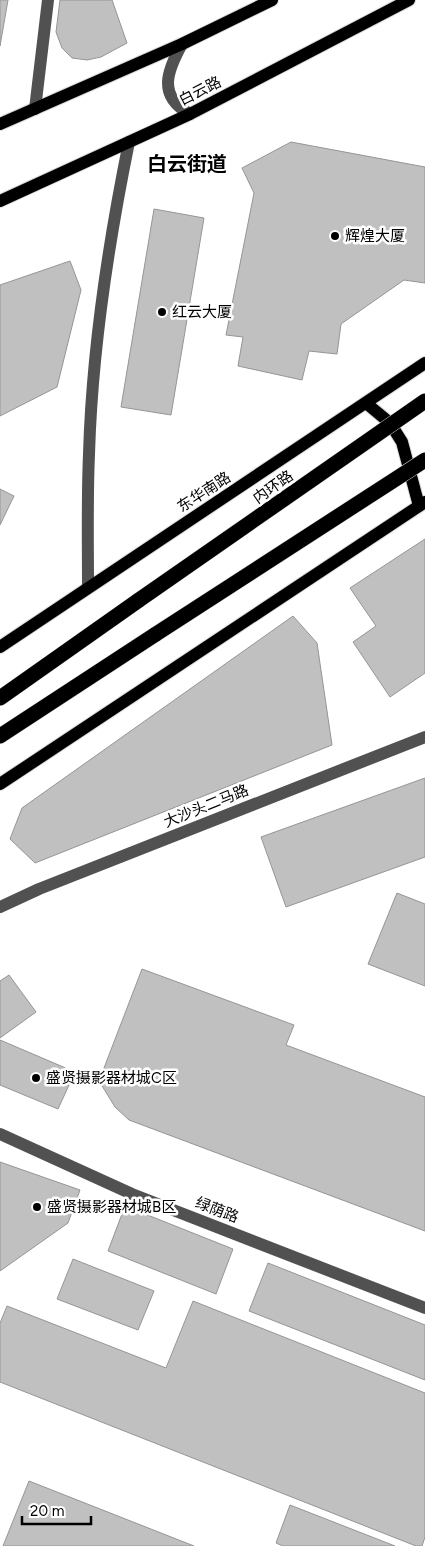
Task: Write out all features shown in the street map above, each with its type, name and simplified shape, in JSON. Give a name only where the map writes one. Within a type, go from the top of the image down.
[{"type":"highway","name":"内环路","points":[[0,698],[425,401]]},
{"type":"highway","points":[[0,736],[425,460]]},
{"type":"main road","points":[[0,124],[182,44],[272,0]]},
{"type":"main road","name":"白云路","points":[[0,201],[190,114],[409,0]]},
{"type":"main road","name":"东华南路","points":[[0,647],[425,363]]},
{"type":"main road","points":[[0,784],[422,504],[402,442],[390,423],[366,403]]},
{"type":"street","points":[[34,109],[48,0]]},
{"type":"street","points":[[182,44],[171,66],[168,90],[172,101],[178,108],[190,114]]},
{"type":"street","points":[[88,587],[89,454],[94,373],[100,312],[116,209],[129,142]]},
{"type":"street","name":"大沙头二马路","points":[[0,907],[39,889],[425,737]]},
{"type":"street","name":"绿荫路","points":[[0,1134],[132,1194],[425,1308]]},
{"type":"building","points":[[0,0],[8,0],[0,46]]},
{"type":"building","points":[[60,0],[112,0],[127,43],[101,57],[87,60],[72,58],[62,48],[56,32]]},
{"type":"building","name":"辉煌大厦","points":[[291,142],[425,167],[425,283],[404,280],[341,324],[337,354],[309,351],[302,380],[238,366],[243,337],[226,335],[254,193],[242,168]]},
{"type":"building","name":"红云大厦","points":[[154,209],[204,218],[171,415],[121,407]]},
{"type":"building","points":[[70,261],[81,290],[57,387],[0,416],[0,285]]},
{"type":"building","points":[[0,489],[14,496],[0,525]]},
{"type":"building","points":[[425,539],[425,673],[390,697],[353,642],[376,626],[350,588]]},
{"type":"building","points":[[293,616],[317,643],[332,745],[35,863],[10,839],[22,808]]},
{"type":"building","points":[[425,778],[425,857],[286,907],[261,837]]},
{"type":"building","points":[[397,893],[425,904],[425,986],[368,964]]},
{"type":"building","points":[[142,969],[294,1025],[286,1045],[425,1097],[425,1231],[129,1120],[115,1107],[99,1081]]},
{"type":"building","points":[[9,975],[36,1012],[0,1038],[0,981]]},
{"type":"building","name":"盛贤摄影器材城C区","points":[[0,1040],[75,1072],[58,1109],[0,1085]]},
{"type":"building","name":"盛贤摄影器材城B区","points":[[0,1162],[80,1190],[68,1223],[0,1271]]},
{"type":"building","points":[[125,1206],[233,1249],[216,1294],[108,1251]]},
{"type":"building","points":[[73,1259],[154,1291],[138,1330],[57,1299]]},
{"type":"building","points":[[268,1263],[425,1325],[425,1380],[249,1311]]},
{"type":"building","points":[[193,1301],[425,1393],[425,1537],[422,1546],[416,1546],[0,1382],[0,1323],[7,1306],[166,1368]]},
{"type":"building","points":[[29,1481],[194,1546],[3,1546]]},
{"type":"building","points":[[290,1505],[395,1546],[283,1546],[276,1543]]},
{"type":"place","name":"辉煌大厦","points":[[335,236]]},
{"type":"place","name":"红云大厦","points":[[162,312]]},
{"type":"place","name":"盛贤摄影器材城C区","points":[[36,1078]]},
{"type":"place","name":"盛贤摄影器材城B区","points":[[37,1207]]},
{"type":"district","name":"白云街道","points":[[187,164]]}]
